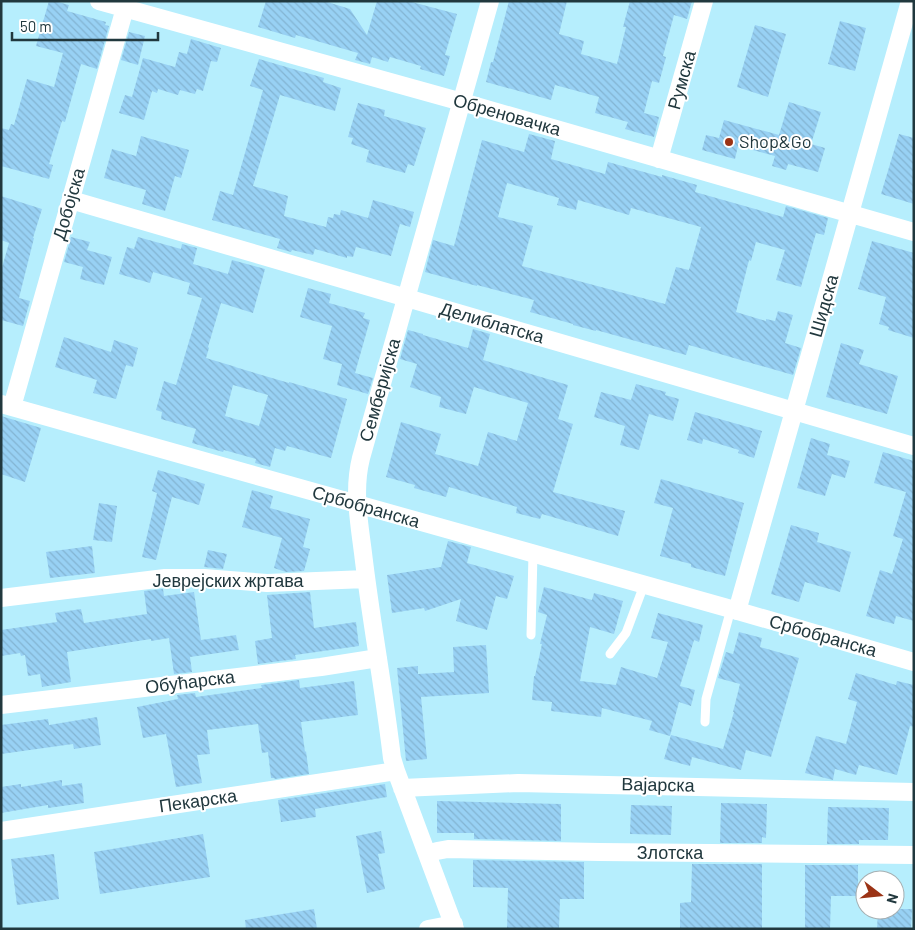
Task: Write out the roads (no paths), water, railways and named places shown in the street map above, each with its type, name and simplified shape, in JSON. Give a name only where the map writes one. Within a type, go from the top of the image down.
[{"type":"street","name":"Обреновачка","points":[[100,1],[126,5],[914,232]]},
{"type":"street","name":"Семберијска","points":[[455,926],[392,758],[366,579],[356,482],[405,298],[490,1]]},
{"type":"street","name":"Румска","points":[[659,159],[704,1]]},
{"type":"street","name":"Шидска","points":[[734,610],[794,411],[910,1]]},
{"type":"street","name":"Добојска","points":[[7,406],[70,200],[126,5]]},
{"type":"street","name":"Делиблатска","points":[[70,200],[914,446]]},
{"type":"street","name":"Србобранска","points":[[7,406],[914,662]]},
{"type":"street","name":"Јеврејских жртава","points":[[1,598],[165,578],[204,578],[267,583],[366,579]]},
{"type":"street","name":"Обућарска","points":[[1,705],[311,668],[378,658]]},
{"type":"street","name":"Пекарска","points":[[1,831],[396,771]]},
{"type":"street","name":"Вајарска","points":[[402,788],[518,783],[914,792]]},
{"type":"street","name":"Злотска","points":[[427,854],[437,850],[448,849],[914,854]]},
{"type":"street","points":[[428,929],[455,926]]},
{"type":"lane","points":[[531,634],[532,554]]},
{"type":"lane","points":[[610,654],[626,633],[644,585]]},
{"type":"lane","points":[[704,722],[706,699],[734,610]]},
{"type":"place","name":"Shop&Go","points":[[729,142]]}]
